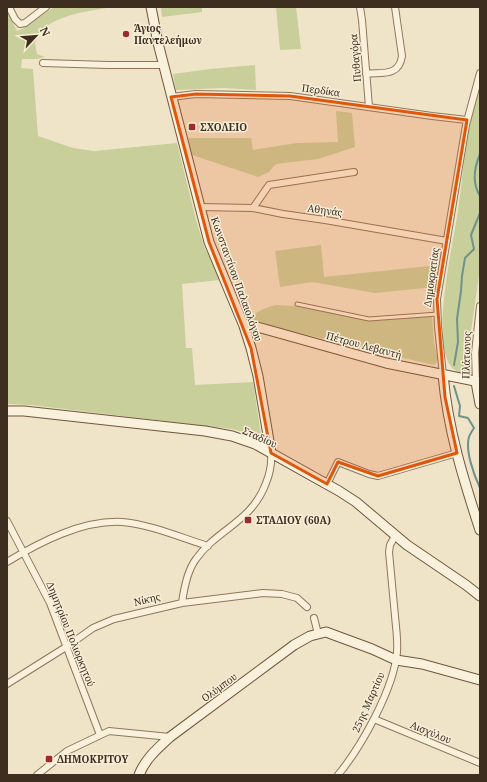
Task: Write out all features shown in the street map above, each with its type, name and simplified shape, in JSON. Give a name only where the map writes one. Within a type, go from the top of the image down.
[{"type":"street","points":[[9,7],[15,19],[20,24],[26,23],[46,7]]},
{"type":"street","name":"Κωνσταντίνου Παλαιολόγου","points":[[151,7],[163,65],[209,242],[244,326],[258,376],[272,461],[271,471],[258,500],[243,517],[197,557],[186,583],[182,603]]},
{"type":"street","name":"Πυθαγόρα","points":[[360,7],[369,107]]},
{"type":"street","points":[[366,74],[390,72],[396,70],[401,64],[402,56],[395,7]]},
{"type":"street","points":[[43,63],[163,65]]},
{"type":"street","name":"Δημοκρατίας","points":[[480,73],[467,120],[458,165],[437,299],[447,415],[456,453],[480,530]]},
{"type":"street","name":"Περδίκα","points":[[171,97],[196,94],[290,96],[467,120]]},
{"type":"street","points":[[253,208],[269,185],[354,172]]},
{"type":"street","name":"Αθηνάς","points":[[199,207],[253,208],[447,241]]},
{"type":"street","name":"Πλάτωνος","points":[[480,306],[475,353],[480,404]]},
{"type":"street","name":"Πέτρου Λεβαντή","points":[[244,326],[249,325],[261,328],[386,363],[478,382]]},
{"type":"street","name":"Σταδίου","points":[[7,411],[24,411],[211,432],[246,441],[327,484],[356,502],[394,536],[480,596]]},
{"type":"street","points":[[327,484],[338,462],[378,476],[456,453]]},
{"type":"street","name":"Δημητρίου Πολιορκητού","points":[[7,521],[50,603],[100,735]]},
{"type":"street","points":[[7,562],[24,552],[67,532],[90,525],[122,522],[145,526],[208,546]]},
{"type":"street","name":"25ης Μαρτίου","points":[[338,775],[352,757],[374,719],[387,689],[396,660],[397,642],[389,552],[394,536]]},
{"type":"street","name":"Σταδίου","points":[[466,585],[480,590]]},
{"type":"street","name":"Νίκης","points":[[7,684],[93,628],[114,619],[182,603],[263,593],[282,594],[297,598],[307,607]]},
{"type":"street","points":[[314,618],[322,633],[372,649],[396,660],[422,664],[480,680]]},
{"type":"street","name":"Ολύμπου","points":[[138,775],[152,754],[170,737],[294,645],[310,636],[322,633]]},
{"type":"street","name":"Αισχύλου","points":[[374,719],[480,763]]},
{"type":"street","points":[[37,775],[67,751],[109,731],[170,737]]},
{"type":"lane","points":[[297,304],[369,319],[438,314]]},
{"type":"highlighted area","points":[[196,94],[290,96],[467,120],[437,299],[445,397],[457,453],[378,476],[338,462],[327,484],[271,453],[251,348],[209,242],[171,97]]},
{"type":"green space","points":[[54,7],[112,7],[75,14],[57,20],[40,33],[35,43],[37,54],[45,57],[37,59],[22,59],[21,68],[33,69],[38,136],[73,148],[94,151],[177,143],[204,246],[220,280],[182,284],[186,348],[192,348],[195,385],[253,382],[261,435],[259,436],[232,429],[31,405],[7,404],[7,11],[17,31]]},
{"type":"green space","points":[[161,7],[202,7],[202,12],[162,17]]},
{"type":"green space","points":[[276,7],[296,7],[301,49],[280,50]]},
{"type":"green space","points":[[255,65],[256,90],[223,88],[176,90],[173,74]]},
{"type":"green space","points":[[480,84],[480,268],[471,331],[471,377],[457,371],[450,365],[445,351],[443,312],[448,267],[458,210],[467,139]]},
{"type":"green space","points":[[336,111],[352,113],[355,147],[318,159],[276,164],[269,172],[258,177],[192,155],[188,138],[251,138],[253,150],[297,143],[338,142]]},
{"type":"green space","points":[[321,245],[324,277],[439,265],[434,287],[375,293],[312,282],[280,287],[275,251]]},
{"type":"green space","points":[[276,305],[294,306],[372,321],[432,316],[434,343],[438,360],[435,365],[429,364],[283,329],[248,319],[261,310]]},
{"type":"waterway","points":[[480,154],[476,165],[475,175],[477,191],[480,196]]},
{"type":"waterway","points":[[454,365],[458,342],[457,319],[465,258],[474,249],[471,235],[480,213]]},
{"type":"waterway","points":[[454,386],[460,406],[459,416],[468,418],[474,428],[469,437],[468,449],[473,470],[480,488]]},
{"type":"place","name":"Άγιος Παντελεήμων","points":[[126,34]]},
{"type":"place","name":"ΣΧΟΛΕΙΟ","points":[[192,127]]},
{"type":"place","name":"ΣΤΑΔΙΟΥ (60A)","points":[[248,520]]},
{"type":"place","name":"ΔΗΜΟΚΡΙΤΟΥ","points":[[49,759]]}]
